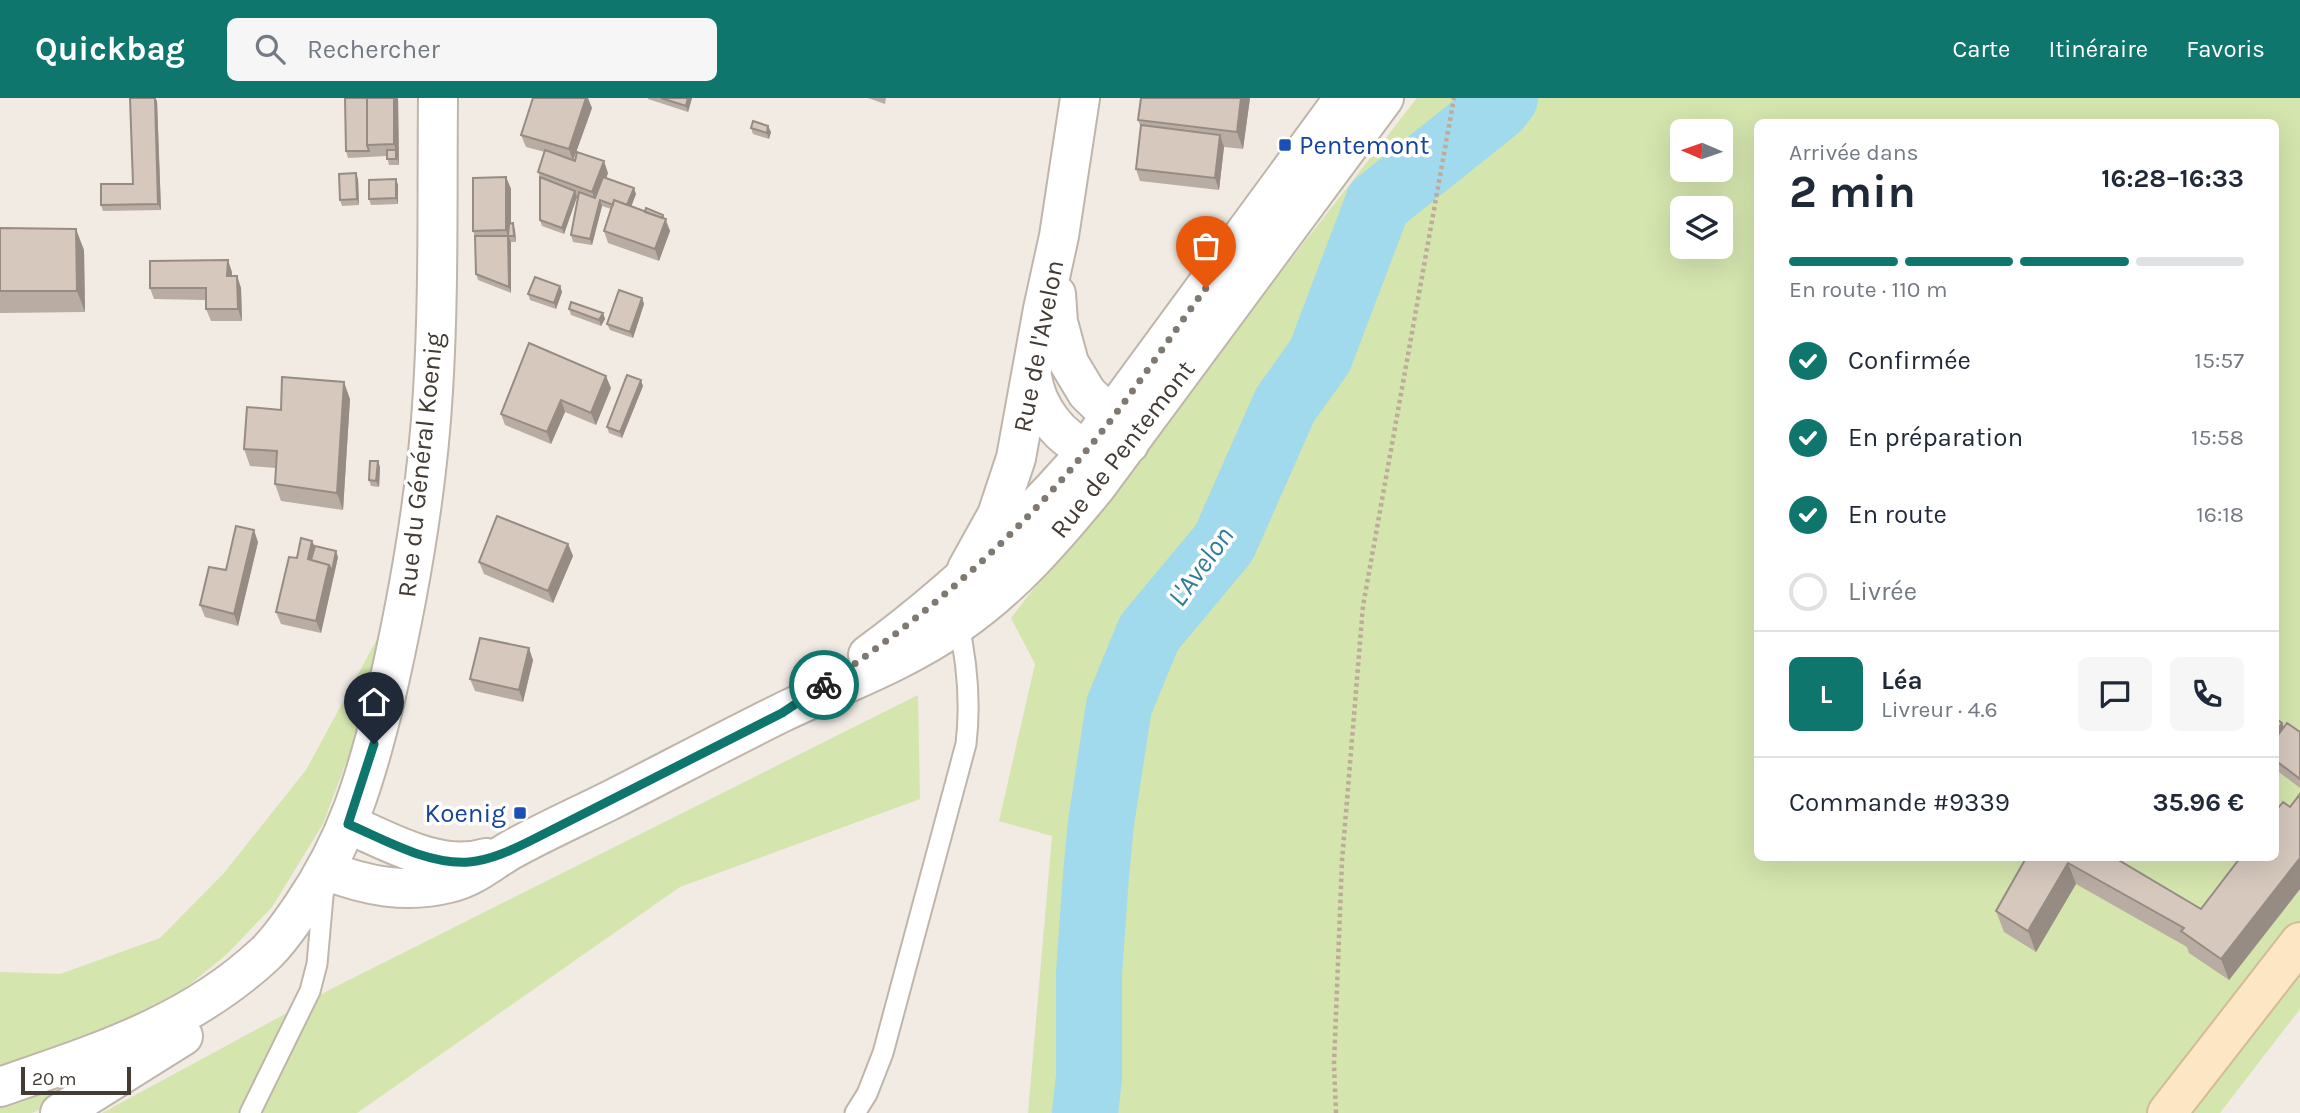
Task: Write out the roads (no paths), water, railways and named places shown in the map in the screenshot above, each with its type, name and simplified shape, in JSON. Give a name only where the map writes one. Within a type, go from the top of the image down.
[{"type":"main road","points":[[2167,1113],[2300,942]]},
{"type":"street","name":"Rue du Général Koenig","points":[[348,824],[374,744],[415,556],[433,393],[438,98]]},
{"type":"street","name":"Rue de l'Avelon","points":[[956,598],[989,533],[1018,450],[1059,236],[1080,98]]},
{"type":"street","name":"Rue de Pentemont","points":[[956,598],[1004,588],[1044,549],[1120,430],[1343,98]]},
{"type":"street","name":"Rue de Pentemont","points":[[325,870],[377,887],[422,888],[461,880],[509,851],[782,713],[956,598],[1089,449],[1120,430],[1384,98]]},
{"type":"street","points":[[1059,236],[1055,278],[1058,322],[1065,350],[1075,375],[1087,393],[1120,430]]},
{"type":"street","points":[[1032,376],[1041,406],[1049,418],[1076,442],[1089,449]]},
{"type":"street","name":"Rue de Pentemont","points":[[348,824],[423,855],[446,860],[468,862],[509,851]]},
{"type":"street","points":[[60,1113],[150,1059],[201,1024],[219,1007],[293,920],[325,870],[348,824]]},
{"type":"street","points":[[0,1087],[163,1026],[200,1004],[266,953]]},
{"type":"lane","points":[[855,1113],[867,1094],[883,1053],[966,744],[969,697],[956,598]]},
{"type":"lane","points":[[250,1113],[312,984],[319,951],[325,870]]},
{"type":"waterway","name":"L'Avelon","points":[[1085,1113],[1089,1077],[1089,973],[1101,823],[1119,706],[1149,633],[1224,543],[1285,405],[1320,356],[1378,203],[1497,108],[1505,98]]},
{"type":"place","name":"Pentemont","points":[[1285,145]]},
{"type":"place","name":"Koenig","points":[[520,813]]}]
